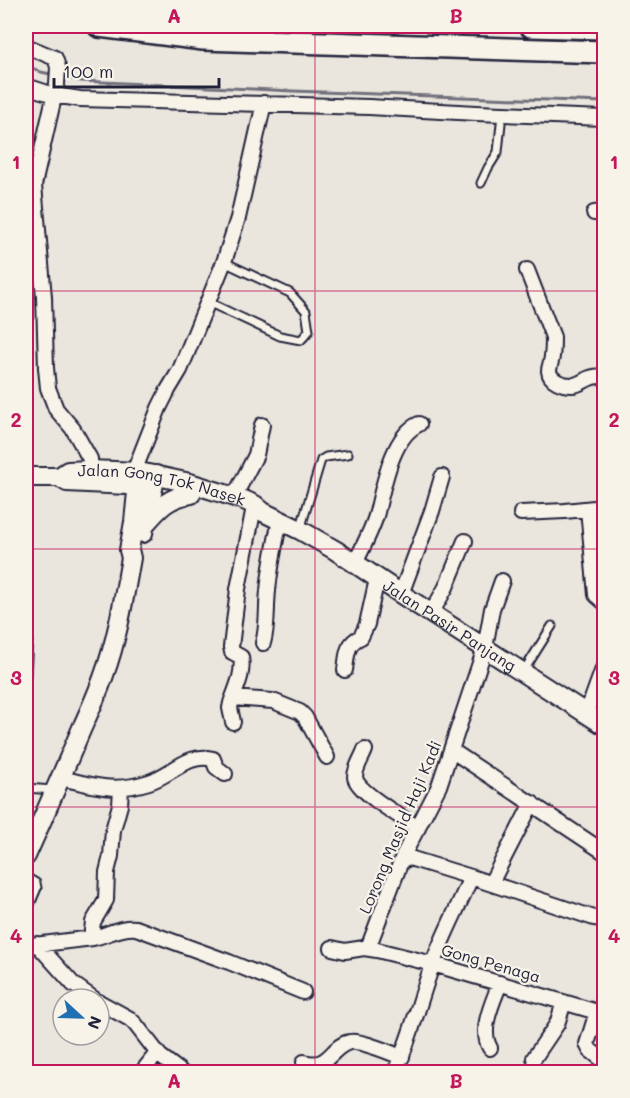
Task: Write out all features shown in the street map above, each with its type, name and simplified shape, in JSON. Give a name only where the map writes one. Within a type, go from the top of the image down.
[{"type":"main road","points":[[102,26],[203,39],[604,52]]},
{"type":"main road","points":[[531,26],[604,28]]},
{"type":"main road","name":"Jalan Gong Tok Nasek","points":[[26,477],[59,477],[69,471],[90,470],[146,480],[190,483],[234,497],[278,520]]},
{"type":"main road","name":"Jalan Gong Tok Nasek","points":[[59,477],[67,482],[107,483],[146,480],[278,520]]},
{"type":"main road","points":[[26,856],[105,674],[120,615],[131,558],[129,550],[139,524],[146,480]]},
{"type":"main road","points":[[107,483],[123,496],[139,524]]},
{"type":"main road","points":[[139,524],[168,501],[191,495]]},
{"type":"main road","name":"Jalan Pasir Panjang","points":[[278,520],[355,564],[604,725]]},
{"type":"street","points":[[26,46],[55,58],[58,67],[34,185],[32,247],[44,297],[48,388],[56,409],[73,429],[90,459],[90,470]]},
{"type":"street","points":[[26,86],[55,89],[80,99],[369,106],[604,118]]},
{"type":"street","points":[[146,480],[137,464],[159,408],[180,370],[224,262],[238,218],[264,103]]},
{"type":"street","points":[[527,270],[553,337],[550,375],[554,380],[573,385],[588,378],[604,376]]},
{"type":"street","points":[[355,564],[372,526],[391,462],[403,438],[412,426],[419,424]]},
{"type":"street","points":[[234,497],[256,455],[262,425]]},
{"type":"street","points":[[401,594],[432,511],[442,477]]},
{"type":"street","points":[[520,513],[604,507]]},
{"type":"street","points":[[588,509],[596,595],[604,602]]},
{"type":"street","points":[[263,644],[270,568],[278,520]]},
{"type":"street","points":[[233,722],[230,708],[242,668],[241,657],[234,654],[232,650],[238,589],[278,520]]},
{"type":"street","points":[[431,614],[446,587],[465,541]]},
{"type":"street","points":[[345,670],[350,644],[361,637],[367,624],[377,579]]},
{"type":"street","name":"Lorong Masjid Haji Kadi","points":[[368,948],[403,856],[439,786],[485,648],[492,609],[502,581]]},
{"type":"street","points":[[587,713],[604,666]]},
{"type":"street","points":[[232,698],[273,700],[300,712],[327,757]]},
{"type":"street","points":[[365,750],[355,776],[357,782],[375,800],[418,828]]},
{"type":"street","points":[[451,750],[604,852]]},
{"type":"street","points":[[58,784],[121,788],[150,782],[188,760],[199,757],[213,759],[216,766],[225,774]]},
{"type":"street","points":[[91,938],[93,922],[106,896],[107,872],[113,830],[120,805],[121,788]]},
{"type":"street","points":[[491,883],[532,804]]},
{"type":"street","points":[[403,856],[594,918],[604,919]]},
{"type":"street","points":[[395,1072],[433,964],[471,877]]},
{"type":"street","points":[[31,945],[104,936],[124,928],[136,928],[303,992]]},
{"type":"street","points":[[31,945],[77,987]]},
{"type":"street","points":[[332,948],[349,951],[368,948]]},
{"type":"street","name":"Gong Penaga","points":[[368,948],[433,964],[601,1013]]},
{"type":"street","points":[[490,1048],[486,1040],[486,1027],[500,983]]},
{"type":"street","points":[[534,1058],[561,1016],[564,1002]]},
{"type":"street","points":[[111,1008],[136,1025],[157,1053],[181,1072]]},
{"type":"street","points":[[601,1013],[587,1044],[590,1050],[604,1061]]},
{"type":"street","points":[[304,1062],[318,1064],[351,1042],[402,1057]]},
{"type":"street","points":[[142,1072],[157,1053]]},
{"type":"lane","points":[[481,183],[500,146],[502,114]]},
{"type":"lane","points":[[208,302],[280,336],[302,340],[309,331],[306,310],[290,293],[224,262]]},
{"type":"lane","points":[[278,520],[309,502],[320,462],[326,457],[348,454]]},
{"type":"lane","points":[[26,615],[29,621],[26,676]]},
{"type":"lane","points":[[523,672],[552,626]]},
{"type":"lane","points":[[26,788],[58,784]]},
{"type":"lane","points":[[26,877],[36,883],[37,888],[26,914]]},
{"type":"waterway","points":[[26,65],[55,75]]},
{"type":"waterway","points":[[61,76],[81,81],[604,102]]}]
